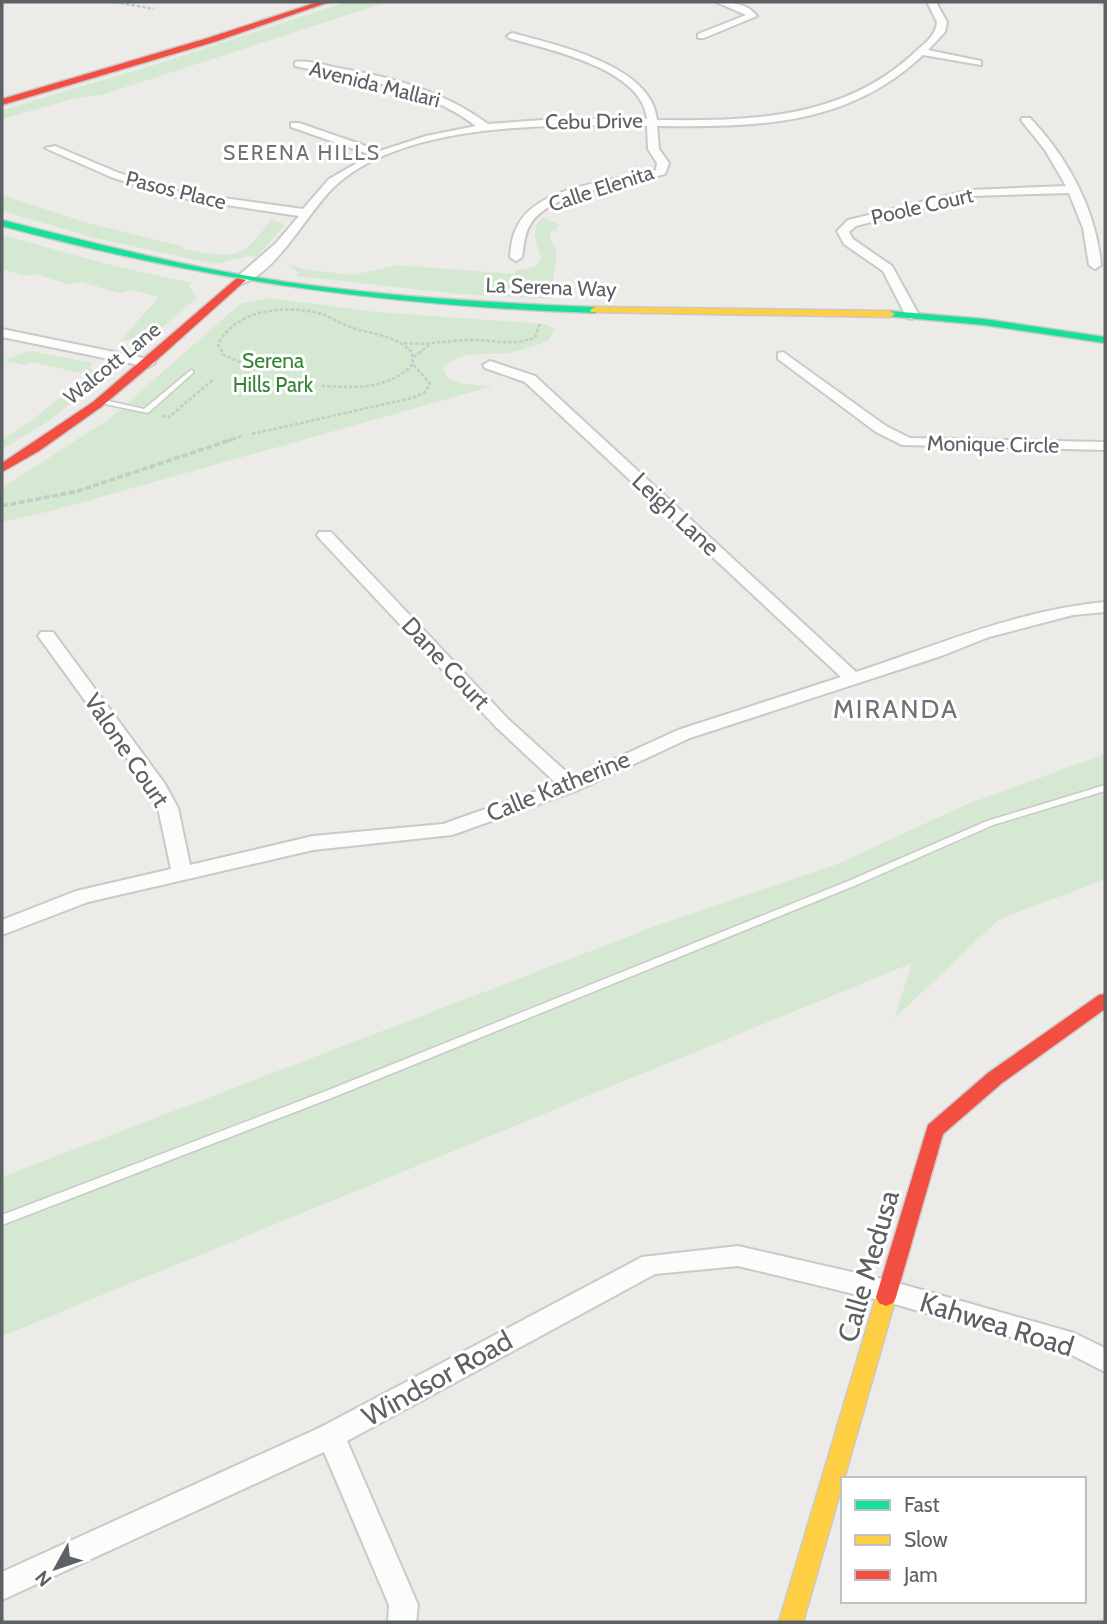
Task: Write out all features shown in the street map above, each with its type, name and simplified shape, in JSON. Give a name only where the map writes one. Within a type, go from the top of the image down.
[{"type":"main road","points":[[2,92],[297,2]]},
{"type":"main road","points":[[2,103],[211,40],[325,2]]},
{"type":"main road","name":"La Serena Way","points":[[2,223],[119,256],[241,280],[360,297],[578,310],[807,311],[912,315],[1105,340]]},
{"type":"main road","name":"Walcott Lane","points":[[2,468],[57,434],[100,401],[148,363],[241,280]]},
{"type":"main road","name":"Calle Medusa","points":[[791,1622],[935,1130],[995,1078],[1105,1000]]},
{"type":"street","points":[[701,36],[752,16],[747,10],[720,2]]},
{"type":"street","name":"Cebu Drive","points":[[241,280],[292,233],[305,213],[334,180],[380,155],[424,141],[485,127],[589,119],[751,120],[840,104],[882,84],[942,31],[940,13],[931,2]]},
{"type":"street","name":"Calle Elenita","points":[[512,36],[601,66],[624,77],[646,98],[654,154],[663,163],[661,172],[559,198],[537,210],[525,222],[519,236],[516,257]]},
{"type":"street","points":[[921,52],[977,63]]},
{"type":"street","name":"Avenida Mallari","points":[[299,64],[356,74],[442,99],[460,108],[485,127]]},
{"type":"street","points":[[1026,120],[1042,135],[1073,189],[1095,249],[1095,265]]},
{"type":"street","points":[[295,125],[380,155]]},
{"type":"street","name":"Pasos Place","points":[[51,148],[115,175],[178,195],[305,213]]},
{"type":"street","name":"Poole Court","points":[[912,315],[888,269],[848,241],[843,231],[852,223],[971,193],[1073,189]]},
{"type":"street","points":[[4,336],[148,363]]},
{"type":"street","name":"Monique Circle","points":[[783,355],[881,429],[907,442],[1105,446]]},
{"type":"street","name":"Leigh Lane","points":[[490,365],[530,379],[853,679]]},
{"type":"street","name":"Dane Court","points":[[325,535],[502,723],[571,786]]},
{"type":"street","name":"Calle Katherine","points":[[2,928],[83,897],[313,843],[445,830],[571,786],[684,734],[935,652],[983,633],[1073,610],[1105,607]]},
{"type":"street","name":"Valone Court","points":[[47,636],[156,784],[168,808],[182,874]]},
{"type":"street","name":"Windsor Road","points":[[2,1586],[331,1436],[651,1264],[738,1256],[887,1291]]},
{"type":"street","name":"Kahwea Road","points":[[887,1291],[1074,1344],[1105,1361]]},
{"type":"street","points":[[331,1436],[404,1605],[402,1622]]},
{"type":"lane","points":[[100,401],[145,411],[191,372]]},
{"type":"lane","points":[[2,1220],[330,1094],[850,884],[990,823],[1105,788]]},
{"type":"path","points":[[115,2],[154,9]]},
{"type":"path","points":[[257,369],[223,355],[218,345],[222,333],[236,322],[268,312],[295,310],[320,313],[350,327],[382,334],[402,342],[524,342],[536,338],[540,323]]},
{"type":"path","points":[[322,386],[380,384],[401,376],[413,364],[414,358],[402,342]]},
{"type":"path","points":[[414,358],[434,343]]},
{"type":"path","points":[[251,434],[412,398],[425,392],[430,384],[413,364]]},
{"type":"path","points":[[2,506],[78,491],[242,436]]},
{"type":"green space","points":[[346,2],[381,4],[101,95],[76,98],[2,119],[2,110],[151,66]]},
{"type":"green space","points":[[2,195],[91,224],[182,246],[182,249],[212,254],[234,254],[243,250],[271,219],[285,225],[256,257],[249,256],[215,264],[95,238],[2,211]]},
{"type":"green space","points":[[543,217],[558,224],[555,231],[551,230],[550,233],[556,255],[551,299],[460,294],[296,276],[299,273],[288,264],[302,269],[353,275],[397,265],[514,274],[515,271],[534,267],[541,259],[535,232]]},
{"type":"green space","points":[[2,235],[114,266],[192,283],[189,286],[197,298],[152,336],[120,341],[159,297],[130,290],[118,293],[82,282],[68,284],[35,274],[25,276],[2,269]]},
{"type":"green space","name":"Serena Hills Park","points":[[268,298],[376,312],[545,324],[555,329],[548,341],[510,352],[472,354],[457,358],[443,368],[447,378],[464,384],[493,386],[55,510],[2,522],[2,488],[109,419],[240,304]]},
{"type":"green space","points":[[31,351],[93,363],[89,366],[100,379],[46,423],[2,449],[2,440],[31,421],[86,377],[82,373],[30,362],[25,365],[4,360]]},
{"type":"green space","points":[[1105,754],[1105,879],[998,920],[894,1019],[912,963],[2,1336],[2,1177],[656,926],[840,863],[965,805]]},
{"type":"traffic: fast","points":[[2,223],[148,260],[296,286],[445,303],[595,310]]},
{"type":"traffic: fast","points":[[890,314],[984,322],[1105,340]]},
{"type":"traffic: slow","points":[[595,310],[890,314]]},
{"type":"traffic: slow","points":[[791,1622],[886,1297]]},
{"type":"traffic: jam","points":[[2,102],[211,40],[325,2]]},
{"type":"traffic: jam","points":[[2,468],[97,404],[241,280]]},
{"type":"traffic: jam","points":[[886,1297],[935,1130],[995,1078],[1105,1000]]},
{"type":"district","name":"SERENA HILLS","points":[[302,152]]},
{"type":"district","name":"MIRANDA","points":[[896,709]]}]
